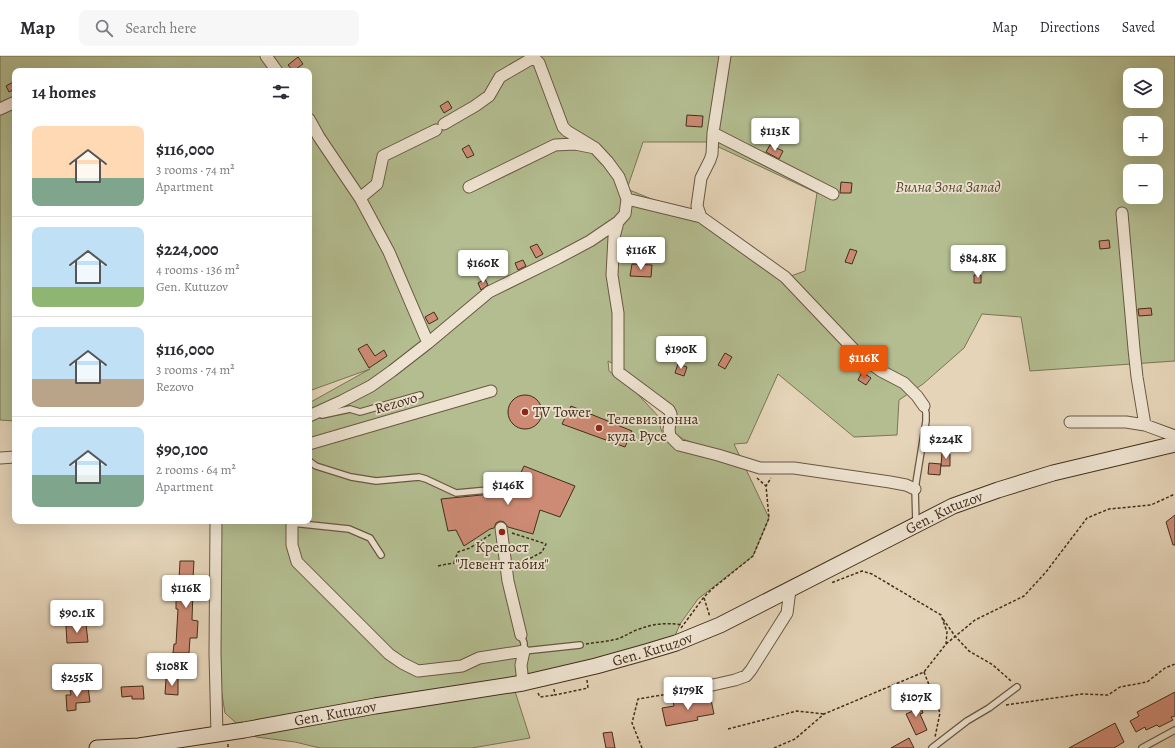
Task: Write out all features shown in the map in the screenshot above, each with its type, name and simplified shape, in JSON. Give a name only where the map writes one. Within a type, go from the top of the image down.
[{"type":"street","points":[[266,56],[275,68]]},
{"type":"street","points":[[701,216],[697,206],[701,178],[710,160],[725,56]]},
{"type":"street","points":[[312,416],[371,386],[428,344],[455,319],[489,292],[590,241],[618,222],[625,214],[627,199],[619,177],[608,162],[595,148],[563,127],[539,63],[536,60],[531,59],[500,78],[489,96],[475,106],[440,127],[383,156],[377,184],[360,198]]},
{"type":"street","points":[[0,109],[12,103]]},
{"type":"street","points":[[312,124],[360,198],[389,252],[428,344]]},
{"type":"street","points":[[713,133],[833,194]]},
{"type":"street","points":[[469,187],[555,145],[575,144],[595,148]]},
{"type":"street","points":[[627,199],[701,216],[785,277],[860,356],[881,371],[904,383],[918,396],[924,406]]},
{"type":"street","points":[[1122,213],[1137,377],[1146,425]]},
{"type":"street","points":[[618,222],[614,237],[612,275],[618,313],[618,372],[669,410],[671,414],[669,430],[672,440],[679,444],[718,454],[760,468],[794,468],[890,482],[906,485],[915,489]]},
{"type":"street","name":"Rezovo","points":[[312,443],[491,391]]},
{"type":"street","points":[[1070,422],[1126,422],[1146,425],[1175,436]]},
{"type":"street","name":"Gen. Kutuzov","points":[[97,748],[139,746],[375,706],[523,683],[676,643],[713,628],[790,590],[953,506],[1053,473],[1175,444]]},
{"type":"street","points":[[0,458],[12,457]]},
{"type":"street","points":[[216,524],[216,734]]},
{"type":"street","points":[[292,524],[292,545],[297,562],[389,654],[402,663],[418,671],[462,666],[479,658],[524,652],[521,665],[523,683]]},
{"type":"street","points":[[501,531],[507,576],[521,635]]},
{"type":"street","points":[[677,693],[735,680],[746,676],[787,613],[790,590]]},
{"type":"lane","points":[[312,416],[350,409],[360,412],[420,395]]},
{"type":"lane","points":[[916,525],[915,489],[926,421],[924,406]]},
{"type":"lane","points":[[312,463],[316,466],[351,478],[376,481],[419,477],[456,493],[510,488]]},
{"type":"lane","points":[[308,524],[349,529],[370,538],[381,555]]},
{"type":"lane","points":[[521,635],[524,643],[524,652],[580,645]]},
{"type":"lane","points":[[933,747],[967,721],[989,708],[1017,687]]},
{"type":"lane","points":[[1142,748],[1175,730]]},
{"type":"path","points":[[676,643],[682,625],[704,598],[712,589],[753,556],[769,518],[766,486]]},
{"type":"path","points":[[774,748],[795,739],[824,714],[924,672],[946,644],[975,620],[1024,596],[1046,572],[1086,518],[1109,509],[1151,505],[1175,494]]},
{"type":"path","points":[[438,566],[454,562],[465,562],[500,570],[507,576],[510,569],[542,552],[546,544],[509,532],[501,531],[491,534],[470,548],[458,552],[454,562]]},
{"type":"path","points":[[826,585],[862,571],[872,574],[941,615],[955,636],[969,652],[993,665],[1017,687]]},
{"type":"path","points":[[704,598],[713,628]]},
{"type":"path","points":[[941,615],[947,632],[946,644]]},
{"type":"path","points":[[580,645],[607,641],[644,627],[668,623],[682,625]]},
{"type":"path","points":[[989,708],[1082,694],[1108,695],[1120,687],[1147,682],[1165,668],[1175,664]]},
{"type":"path","points":[[552,676],[555,695],[588,688],[584,668]]},
{"type":"path","points":[[924,672],[940,713],[933,747]]},
{"type":"path","points":[[642,748],[632,723],[638,699],[677,693]]},
{"type":"path","points":[[728,729],[797,711],[824,714]]},
{"type":"green space","name":"Вилна Зона Запад","points":[[0,56],[1175,56],[1175,361],[1030,371],[1021,317],[982,314],[964,348],[923,384],[899,400],[897,435],[854,437],[778,374],[747,443],[734,444],[769,518],[753,556],[698,599],[680,624],[675,636],[513,685],[530,738],[472,748],[320,748],[295,742],[256,737],[247,729],[244,730],[225,713],[215,653],[216,524],[312,524],[312,401],[370,369],[312,390],[312,68],[12,68],[12,421],[0,420]],"holes":[[[643,142],[708,142],[817,193],[805,271],[788,277],[713,224],[627,189]],[[608,361],[617,366],[673,408],[673,432],[683,439],[696,444],[681,443],[670,440],[665,436],[660,426],[659,417],[632,388],[609,371]]]},
{"type":"building","points":[[298,57],[303,64],[297,68],[290,68],[288,65]]},
{"type":"building","points":[[12,83],[12,90],[9,92],[6,86]]},
{"type":"building","points":[[448,101],[452,108],[444,113],[440,106]]},
{"type":"building","points":[[687,115],[703,116],[702,127],[686,126]]},
{"type":"building","points":[[469,145],[474,155],[467,158],[462,149]]},
{"type":"building","points":[[770,145],[783,151],[779,159],[766,152]]},
{"type":"building","points":[[841,182],[852,183],[851,193],[840,193]]},
{"type":"building","points":[[1109,240],[1110,248],[1100,249],[1099,241]]},
{"type":"building","points":[[537,244],[543,254],[536,258],[530,247]]},
{"type":"building","points":[[850,249],[857,251],[852,264],[845,262]]},
{"type":"building","points":[[523,260],[526,266],[518,270],[515,263]]},
{"type":"building","points":[[632,264],[652,265],[651,277],[630,276]]},
{"type":"building","points":[[974,275],[981,275],[981,283],[974,283]]},
{"type":"building","points":[[485,279],[488,285],[481,290],[478,283]]},
{"type":"building","points":[[1151,308],[1152,315],[1139,316],[1138,309]]},
{"type":"building","points":[[434,312],[438,319],[429,324],[425,317]]},
{"type":"building","points":[[367,344],[375,356],[384,350],[387,356],[369,368],[358,349]]},
{"type":"building","points":[[725,353],[732,357],[725,369],[718,365]]},
{"type":"building","points":[[678,364],[687,367],[684,376],[675,373]]},
{"type":"building","points":[[862,372],[871,378],[866,385],[858,380]]},
{"type":"building","name":"TV Tower","points":[[522,395],[528,395],[532,396],[539,402],[542,412],[541,419],[535,426],[528,429],[522,429],[518,428],[511,422],[508,415],[508,409],[509,405],[515,398]]},
{"type":"building","name":"Телевизионна кула Русе","points":[[571,406],[632,431],[625,447],[562,424]]},
{"type":"building","points":[[942,453],[950,454],[950,466],[941,466]]},
{"type":"building","points":[[929,463],[941,464],[940,475],[928,474]]},
{"type":"building","points":[[524,466],[575,486],[560,517],[540,510],[533,534],[508,527],[504,522],[500,521],[496,523],[494,528],[490,529],[464,546],[456,530],[448,531],[441,499],[512,492]]},
{"type":"building","points":[[1175,515],[1175,545],[1173,545],[1166,522]]},
{"type":"building","points":[[180,561],[194,561],[193,578],[196,578],[195,590],[193,590],[192,620],[198,621],[197,638],[190,638],[189,653],[173,653],[174,644],[176,644],[178,609],[176,609],[176,600],[178,600]]},
{"type":"building","points":[[86,624],[88,642],[67,643],[66,626]]},
{"type":"building","points":[[166,679],[178,679],[178,695],[165,694]]},
{"type":"building","points":[[143,686],[144,699],[132,699],[132,696],[122,697],[121,687]]},
{"type":"building","points":[[88,687],[90,702],[76,703],[76,710],[67,711],[66,695],[71,695],[70,689]]},
{"type":"building","points":[[1175,692],[1175,716],[1171,717],[1173,720],[1159,727],[1157,725],[1146,730],[1145,727],[1136,732],[1130,721],[1139,716],[1137,712]]},
{"type":"building","points":[[710,695],[714,714],[697,717],[698,720],[666,726],[662,708],[674,706],[673,701],[682,700],[682,702]]},
{"type":"building","points":[[917,698],[923,713],[920,714],[927,730],[916,735],[906,714],[913,711],[909,702]]},
{"type":"building","points":[[1115,723],[1124,742],[1114,748],[1069,748]]},
{"type":"building","points":[[612,732],[615,748],[606,748],[603,733]]},
{"type":"building","points":[[909,738],[914,748],[891,748]]},
{"type":"place","name":"TV Tower","points":[[525,412]]},
{"type":"place","name":"Телевизионна кула Русе","points":[[599,428]]},
{"type":"place","name":"Крепост \"Левент табия\"","points":[[502,532]]}]
